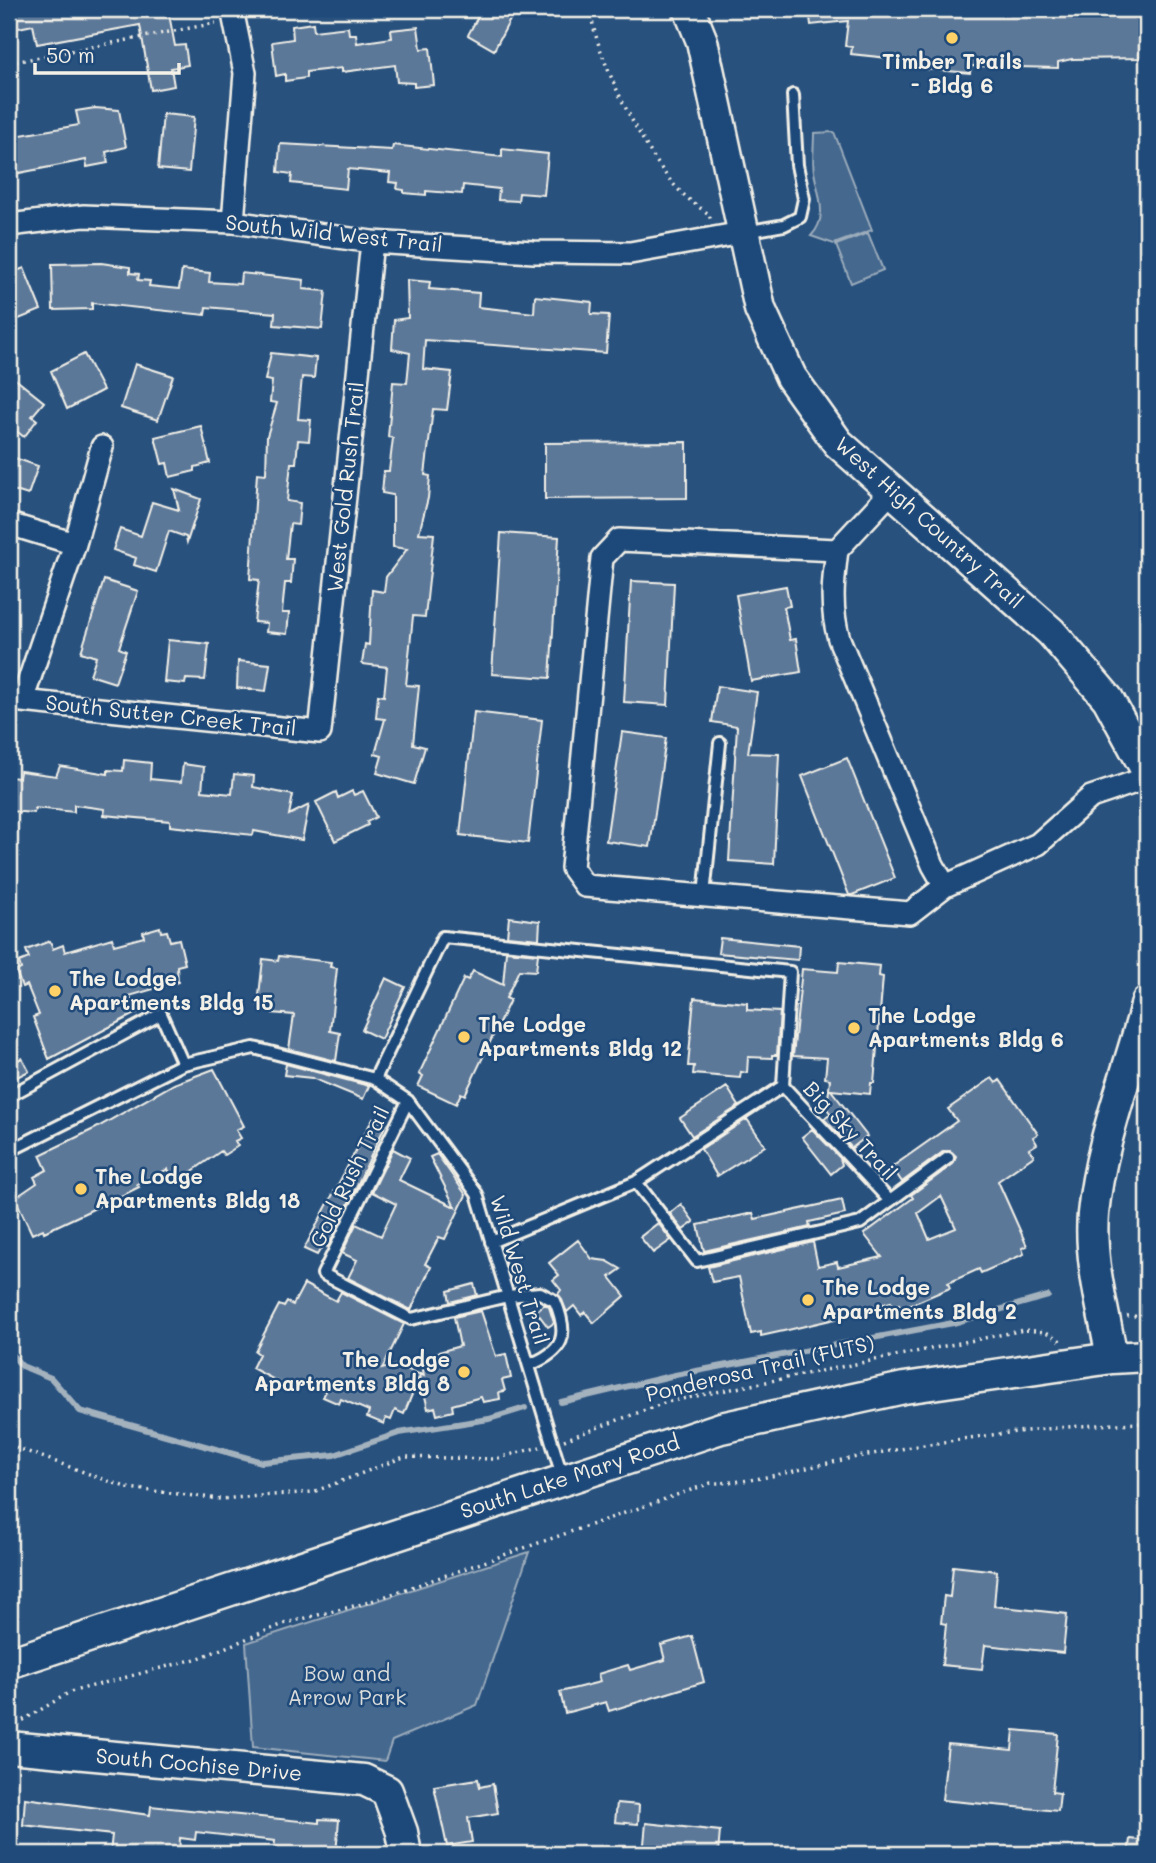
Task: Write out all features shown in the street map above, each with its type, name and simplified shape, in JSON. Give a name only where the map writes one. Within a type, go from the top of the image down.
[{"type":"street","name":"West High Country Trail","points":[[689,9],[702,41],[760,309],[791,377],[838,443],[1051,632],[1108,699],[1147,771]]},
{"type":"street","points":[[233,222],[245,73],[234,14]]},
{"type":"street","name":"South Wild West Trail","points":[[9,225],[84,216],[233,222],[372,242],[534,252],[630,253],[742,233]]},
{"type":"street","name":"West Gold Rush Trail","points":[[320,732],[372,242]]},
{"type":"street","points":[[9,524],[75,544],[102,447]]},
{"type":"street","points":[[891,492],[837,550],[831,592],[833,618],[839,639],[933,865],[945,886]]},
{"type":"street","points":[[837,550],[619,540],[602,558],[572,868],[586,886],[910,913],[945,886],[1038,844],[1091,797],[1147,778]]},
{"type":"street","name":"South Sutter Creek Trail","points":[[75,544],[22,701],[320,732]]},
{"type":"street","points":[[1112,1358],[1096,1265],[1093,1217],[1102,1159],[1147,1002]]},
{"type":"street","name":"South Lake Mary Road","points":[[9,1663],[734,1425],[904,1388],[1112,1358],[1147,1356]]},
{"type":"street","name":"South Cochise Drive","points":[[9,1747],[364,1780],[387,1791],[402,1832],[405,1854]]},
{"type":"lane","points":[[742,233],[784,225],[800,217],[804,200],[797,165],[793,95]]},
{"type":"lane","points":[[704,895],[720,743]]},
{"type":"lane","points":[[375,1079],[443,937],[790,972],[783,1087],[636,1182],[491,1242]]},
{"type":"lane","points":[[9,1096],[161,1014],[183,1064]]},
{"type":"lane","name":"Wild West Trail","points":[[9,1151],[183,1064],[254,1048],[375,1079],[408,1101],[477,1194],[563,1479]]},
{"type":"lane","name":"Big Sky Trail","points":[[783,1087],[890,1201]]},
{"type":"lane","name":"Gold Rush Trail","points":[[408,1101],[323,1274],[411,1319],[508,1296],[540,1293],[555,1301],[565,1324],[558,1348],[546,1358],[529,1365]]},
{"type":"lane","points":[[636,1182],[697,1261],[860,1223],[948,1158]]},
{"type":"path","points":[[590,9],[603,57],[665,174],[689,201],[709,214]]},
{"type":"path","points":[[9,63],[234,14]]},
{"type":"path","points":[[1105,1321],[1133,1315],[1147,1323]]},
{"type":"path","name":"Ponderosa Trail (FUTS)","points":[[9,1445],[128,1488],[220,1499],[313,1492],[404,1457],[494,1459],[553,1444],[667,1402],[764,1381],[1024,1330],[1046,1332],[1064,1343],[1071,1338]]},
{"type":"path","points":[[9,1728],[70,1692],[199,1658],[286,1623],[378,1599],[711,1483],[741,1483],[853,1458],[995,1435],[1066,1426],[1147,1423]]},
{"type":"green space","points":[[834,132],[872,230],[834,244],[811,236],[820,222],[821,214],[813,167],[814,133]]},
{"type":"green space","points":[[868,233],[883,270],[851,283],[836,245]]},
{"type":"green space","name":"Bow and Arrow Park","points":[[529,1552],[477,1705],[392,1741],[385,1761],[253,1747],[246,1643]]},
{"type":"building","points":[[30,9],[168,9],[175,46],[185,45],[188,65],[171,68],[174,86],[151,90],[140,25],[37,44],[33,25],[9,30],[9,14]]},
{"type":"building","points":[[482,9],[508,9],[511,18],[494,50],[468,35]]},
{"type":"building","points":[[809,9],[971,9],[999,12],[1012,9],[1144,9],[1145,39],[1139,39],[1140,58],[1072,59],[1058,62],[1058,68],[971,66],[970,73],[925,69],[926,62],[851,54],[852,47],[845,46],[848,21],[811,25]]},
{"type":"building","points":[[313,23],[314,31],[348,27],[349,34],[356,34],[357,43],[392,38],[391,30],[418,27],[421,49],[430,48],[434,85],[414,87],[414,83],[397,82],[395,65],[342,72],[342,68],[306,72],[306,78],[285,81],[285,74],[276,76],[272,42],[293,39],[292,26]]},
{"type":"building","points":[[95,108],[119,110],[126,147],[106,152],[108,163],[87,167],[86,160],[9,175],[9,137],[79,125],[76,111]]},
{"type":"building","points":[[163,114],[194,117],[189,172],[158,169]]},
{"type":"building","points":[[280,144],[392,150],[393,145],[502,157],[502,149],[548,154],[544,195],[519,193],[518,201],[498,200],[499,189],[463,185],[462,194],[426,191],[426,195],[404,193],[404,190],[397,189],[398,183],[389,182],[390,173],[348,169],[346,189],[291,183],[292,174],[278,172]]},
{"type":"building","points":[[101,263],[130,267],[130,273],[139,274],[138,280],[150,281],[149,286],[179,289],[182,270],[210,273],[209,282],[240,284],[241,273],[304,280],[303,289],[326,291],[322,329],[274,325],[275,313],[206,307],[205,315],[92,303],[92,309],[53,310],[52,264]]},
{"type":"building","points":[[24,268],[41,310],[9,323],[9,274]]},
{"type":"building","points":[[407,280],[430,282],[429,289],[479,293],[478,307],[534,313],[535,296],[592,302],[591,314],[609,315],[606,353],[425,340],[423,369],[452,372],[447,410],[433,409],[425,475],[430,476],[428,498],[419,533],[434,534],[425,617],[413,616],[406,685],[419,686],[413,744],[425,747],[414,784],[377,773],[382,756],[375,754],[385,719],[376,718],[378,695],[384,696],[387,667],[362,664],[365,644],[369,645],[372,590],[384,592],[386,577],[407,549],[393,547],[393,495],[382,493],[384,471],[389,471],[393,438],[388,437],[393,382],[407,383],[410,353],[392,349],[394,320],[408,318]]},
{"type":"building","points":[[271,353],[316,358],[314,378],[302,377],[298,419],[311,420],[309,441],[298,440],[296,463],[291,463],[287,501],[300,503],[298,525],[290,524],[286,559],[293,559],[291,583],[285,583],[282,613],[289,613],[287,634],[266,632],[267,623],[254,622],[259,580],[250,579],[257,473],[266,474],[267,436],[277,403],[270,402],[272,381],[265,380]]},
{"type":"building","points":[[84,354],[103,390],[67,409],[51,371]]},
{"type":"building","points":[[135,364],[173,376],[158,420],[121,408]]},
{"type":"building","points":[[9,374],[44,402],[32,416],[37,420],[24,437],[9,425]]},
{"type":"building","points":[[201,426],[210,463],[195,467],[195,471],[170,477],[167,463],[162,464],[155,437]]},
{"type":"building","points":[[687,442],[687,498],[545,499],[545,443]]},
{"type":"building","points":[[9,456],[38,466],[28,495],[9,489]]},
{"type":"building","points":[[174,489],[201,499],[187,542],[186,537],[169,531],[156,572],[134,565],[136,558],[113,550],[120,529],[141,536],[152,502],[179,510]]},
{"type":"building","points":[[501,533],[559,537],[550,678],[492,674]]},
{"type":"building","points":[[104,580],[138,591],[119,648],[126,651],[115,683],[90,675],[96,657],[81,652]]},
{"type":"building","points":[[631,581],[674,583],[668,705],[624,702]]},
{"type":"building","points":[[786,586],[790,606],[784,607],[790,640],[796,639],[801,672],[751,681],[736,595]]},
{"type":"building","points":[[168,640],[209,644],[205,680],[186,679],[185,684],[164,682]]},
{"type":"building","points":[[238,661],[270,664],[266,691],[237,688]]},
{"type":"building","points":[[717,686],[757,692],[748,753],[779,754],[774,864],[729,861],[737,726],[712,722]]},
{"type":"building","points":[[474,712],[542,720],[528,843],[460,835]]},
{"type":"building","points":[[622,732],[666,738],[650,847],[606,841]]},
{"type":"building","points":[[847,758],[895,878],[852,895],[849,895],[802,776]]},
{"type":"building","points":[[124,760],[151,763],[150,779],[181,782],[183,764],[204,767],[202,791],[232,794],[234,774],[254,776],[253,787],[293,795],[289,815],[309,805],[302,840],[254,831],[253,835],[170,826],[170,821],[104,815],[105,809],[74,805],[74,812],[35,808],[34,813],[9,811],[9,777],[19,778],[20,771],[56,776],[60,766],[108,774],[108,770],[123,771]]},
{"type":"building","points":[[352,791],[354,795],[363,791],[376,817],[367,822],[368,825],[335,841],[316,802],[336,792],[338,798]]},
{"type":"building","points":[[509,917],[540,921],[539,939],[507,936]]},
{"type":"building","points":[[160,927],[161,932],[167,931],[170,941],[179,939],[185,964],[177,966],[178,982],[129,996],[138,1012],[49,1059],[33,1017],[39,1015],[27,985],[22,987],[16,971],[21,969],[19,962],[29,958],[26,950],[50,941],[53,949],[63,945],[65,952],[112,938],[114,945],[144,937],[143,932]]},
{"type":"building","points":[[720,938],[799,946],[798,960],[718,953]]},
{"type":"building","name":"The Lodge Apartments Bldg 12","points":[[506,951],[538,954],[536,971],[519,970],[506,998],[510,1000],[465,1095],[461,1093],[456,1104],[418,1086],[423,1076],[419,1074],[464,978],[468,980],[473,971],[503,985]]},
{"type":"building","points":[[279,956],[331,962],[330,967],[337,968],[330,1031],[340,1033],[336,1061],[289,1049],[294,1015],[272,1013],[272,1006],[258,1005],[263,959],[278,961]]},
{"type":"building","points":[[839,962],[880,966],[879,976],[883,977],[874,1083],[871,1083],[870,1094],[831,1090],[867,1136],[852,1148],[824,1119],[831,1114],[827,1109],[830,1079],[825,1078],[827,1058],[793,1056],[802,969],[838,972]]},
{"type":"building","points":[[386,978],[405,987],[381,1039],[362,1030]]},
{"type":"building","points":[[694,998],[747,1003],[747,1010],[780,1012],[777,1055],[772,1055],[772,1058],[748,1057],[747,1073],[741,1072],[740,1078],[693,1074],[694,1066],[688,1066]]},
{"type":"building","points":[[22,1058],[29,1071],[9,1081],[9,1064]]},
{"type":"building","points":[[286,1064],[369,1086],[363,1099],[312,1078],[284,1075]]},
{"type":"building","points":[[214,1069],[244,1126],[236,1130],[241,1138],[235,1141],[238,1146],[224,1155],[221,1151],[181,1179],[178,1174],[172,1177],[168,1169],[137,1184],[139,1187],[121,1196],[44,1232],[43,1229],[32,1234],[15,1198],[37,1183],[34,1177],[47,1170],[40,1155],[96,1128],[174,1084]]},
{"type":"building","points":[[992,1078],[996,1083],[1000,1080],[1038,1134],[1033,1137],[1037,1144],[1029,1149],[1034,1156],[998,1181],[1027,1246],[1022,1248],[1024,1254],[981,1273],[979,1269],[948,1283],[950,1288],[901,1309],[899,1304],[893,1306],[891,1302],[864,1309],[865,1312],[788,1330],[761,1336],[761,1332],[751,1334],[739,1277],[712,1282],[708,1267],[813,1242],[818,1266],[837,1262],[838,1267],[882,1257],[864,1234],[913,1198],[911,1195],[953,1164],[956,1156],[950,1151],[944,1151],[902,1182],[892,1167],[957,1121],[948,1109]],"holes":[[[941,1196],[956,1228],[929,1239],[918,1213]]]},
{"type":"building","points":[[727,1087],[739,1106],[692,1136],[680,1118]]},
{"type":"building","points":[[373,1118],[386,1124],[328,1247],[323,1245],[317,1255],[304,1249]]},
{"type":"building","points":[[747,1119],[765,1146],[717,1176],[701,1149]]},
{"type":"building","points":[[812,1129],[840,1158],[842,1165],[831,1174],[802,1137]]},
{"type":"building","points":[[393,1149],[410,1158],[399,1180],[455,1207],[430,1157],[437,1154],[466,1195],[445,1239],[439,1237],[425,1264],[431,1267],[411,1310],[348,1278],[357,1260],[342,1253],[356,1224],[381,1236],[396,1204],[372,1192]]},
{"type":"building","points":[[842,1200],[845,1214],[809,1222],[810,1227],[704,1251],[698,1225],[753,1213],[755,1219]]},
{"type":"building","points":[[681,1204],[694,1222],[683,1230],[670,1213]]},
{"type":"building","points":[[658,1223],[671,1240],[653,1253],[640,1237]]},
{"type":"building","points":[[578,1240],[592,1259],[607,1261],[621,1269],[610,1277],[625,1296],[594,1323],[585,1312],[581,1315],[574,1306],[567,1312],[558,1294],[561,1290],[553,1280],[559,1275],[549,1263]]},
{"type":"building","points":[[304,1284],[336,1301],[341,1292],[404,1324],[382,1369],[396,1365],[424,1376],[421,1357],[460,1346],[454,1317],[481,1311],[496,1356],[506,1354],[511,1378],[502,1380],[505,1391],[499,1392],[500,1399],[483,1402],[481,1397],[452,1405],[453,1411],[437,1415],[435,1407],[428,1409],[420,1375],[404,1414],[395,1410],[391,1420],[386,1418],[384,1424],[367,1417],[369,1411],[341,1399],[339,1404],[323,1397],[326,1391],[297,1382],[293,1390],[252,1368],[259,1354],[255,1351],[279,1305],[284,1307],[287,1302],[293,1305]]},
{"type":"building","points":[[474,1284],[477,1295],[450,1302],[448,1291]]},
{"type":"building","points":[[545,1304],[549,1307],[554,1323],[548,1327],[536,1311]]},
{"type":"building","points":[[953,1566],[997,1571],[994,1606],[1067,1614],[1063,1653],[985,1645],[982,1669],[942,1665],[946,1624],[941,1623],[944,1596],[950,1597]]},
{"type":"building","points":[[692,1636],[704,1682],[609,1711],[606,1702],[565,1713],[560,1692],[600,1682],[598,1674],[628,1665],[630,1670],[665,1660],[661,1645]]},
{"type":"building","points":[[1014,1730],[1058,1734],[1052,1792],[1060,1793],[1058,1811],[942,1800],[948,1744],[1012,1750]]},
{"type":"building","points":[[478,1779],[480,1787],[493,1784],[498,1813],[468,1818],[472,1842],[447,1846],[434,1786]]},
{"type":"building","points":[[25,1798],[150,1815],[151,1806],[319,1823],[319,1819],[339,1820],[336,1853],[274,1849],[275,1841],[196,1832],[195,1840],[180,1838],[179,1854],[110,1853],[112,1835],[23,1825]]},
{"type":"building","points":[[617,1803],[639,1805],[638,1824],[615,1822]]},
{"type":"building","points":[[646,1823],[720,1831],[718,1854],[643,1854]]},
{"type":"building","points":[[1130,1839],[1147,1841],[1147,1854],[1128,1854]]},
{"type":"waterway","points":[[561,1402],[675,1375],[953,1323],[1048,1296]]},
{"type":"waterway","points":[[9,1352],[22,1366],[51,1378],[80,1411],[262,1462],[334,1455],[399,1433],[489,1419],[525,1408]]},
{"type":"place","name":"Timber Trails - Bldg 6","points":[[952,38]]},
{"type":"place","name":"The Lodge Apartments Bldg 15","points":[[55,991]]},
{"type":"place","name":"The Lodge Apartments Bldg 6","points":[[854,1028]]},
{"type":"place","name":"The Lodge Apartments Bldg 12","points":[[464,1037]]},
{"type":"place","name":"The Lodge Apartments Bldg 18","points":[[81,1189]]},
{"type":"place","name":"The Lodge Apartments Bldg 2","points":[[808,1300]]},
{"type":"place","name":"The Lodge Apartments Bldg 8","points":[[464,1372]]}]
